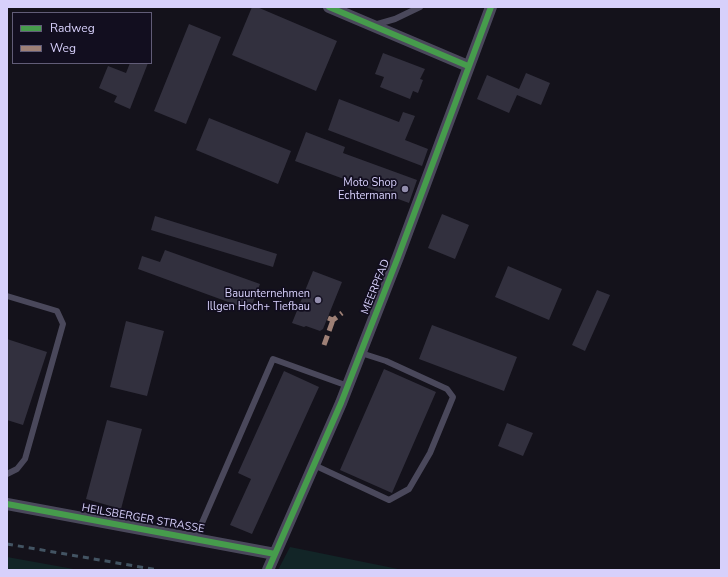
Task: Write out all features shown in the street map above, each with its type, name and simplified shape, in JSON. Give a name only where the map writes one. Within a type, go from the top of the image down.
[{"type":"street","points":[[329,7],[468,66]]},
{"type":"street","name":"MEERPFAD","points":[[268,570],[348,386],[398,257],[491,7]]},
{"type":"street","name":"HEILSBERGER STRASSE","points":[[7,504],[275,554]]},
{"type":"lane","points":[[373,25],[395,19],[420,7]]},
{"type":"lane","points":[[7,296],[58,311],[63,324],[25,459],[17,469],[7,474]]},
{"type":"lane","points":[[314,465],[389,500],[409,489],[430,453],[453,397],[447,389],[386,361],[361,353]]},
{"type":"lane","points":[[195,539],[273,360],[348,386]]},
{"type":"green space","points":[[290,547],[403,570],[278,570]]},
{"type":"green space","points":[[7,557],[79,570],[7,570]]},
{"type":"building","points":[[252,7],[257,7],[337,41],[316,91],[232,55]]},
{"type":"building","points":[[189,24],[221,37],[186,124],[154,111]]},
{"type":"building","points":[[383,53],[425,69],[420,79],[423,80],[418,93],[413,91],[410,99],[380,87],[384,77],[375,74]]},
{"type":"building","points":[[130,64],[148,64],[130,109],[114,102],[117,96],[99,88],[108,66],[126,73]]},
{"type":"building","points":[[526,73],[550,83],[541,105],[517,95],[509,113],[477,99],[487,75],[519,89]]},
{"type":"building","points":[[339,99],[399,122],[403,112],[415,116],[405,140],[428,149],[422,166],[328,130]]},
{"type":"building","points":[[209,118],[291,151],[278,184],[196,150]]},
{"type":"building","points":[[306,132],[345,147],[343,153],[417,180],[409,203],[295,161]]},
{"type":"building","points":[[442,214],[469,225],[455,259],[428,248]]},
{"type":"building","points":[[155,216],[277,254],[273,267],[151,230]]},
{"type":"building","points":[[165,250],[260,284],[250,310],[138,269],[142,256],[160,262]]},
{"type":"building","points":[[508,266],[562,289],[549,320],[495,297]]},
{"type":"building","name":"Bauunternehmen Illgen Hoch+ Tiefbau","points":[[313,271],[342,282],[323,329],[320,331],[292,323]]},
{"type":"building","points":[[597,290],[610,295],[585,351],[572,345]]},
{"type":"building","points":[[126,321],[164,331],[147,396],[110,387]]},
{"type":"building","points":[[432,325],[517,357],[504,391],[419,359]]},
{"type":"building","points":[[7,339],[47,352],[23,425],[7,420]]},
{"type":"building","points":[[384,369],[436,392],[392,493],[340,470]]},
{"type":"building","points":[[284,371],[319,387],[252,534],[230,525],[251,479],[238,473]]},
{"type":"building","points":[[107,420],[142,429],[121,509],[86,499]]},
{"type":"building","points":[[507,423],[533,433],[523,456],[498,446]]},
{"type":"railway","points":[[7,544],[158,570]]},
{"type":"marked path","points":[[328,318],[333,320],[342,313]]},
{"type":"marked path","points":[[324,345],[333,320]]},
{"type":"cycle path","points":[[329,7],[468,66]]},
{"type":"cycle path","points":[[268,570],[341,403],[398,257],[491,7]]},
{"type":"cycle path","points":[[7,504],[275,554]]},
{"type":"place","name":"Moto Shop Echtermann","points":[[405,189]]},
{"type":"place","name":"Bauunternehmen Illgen Hoch+ Tiefbau","points":[[318,300]]}]
